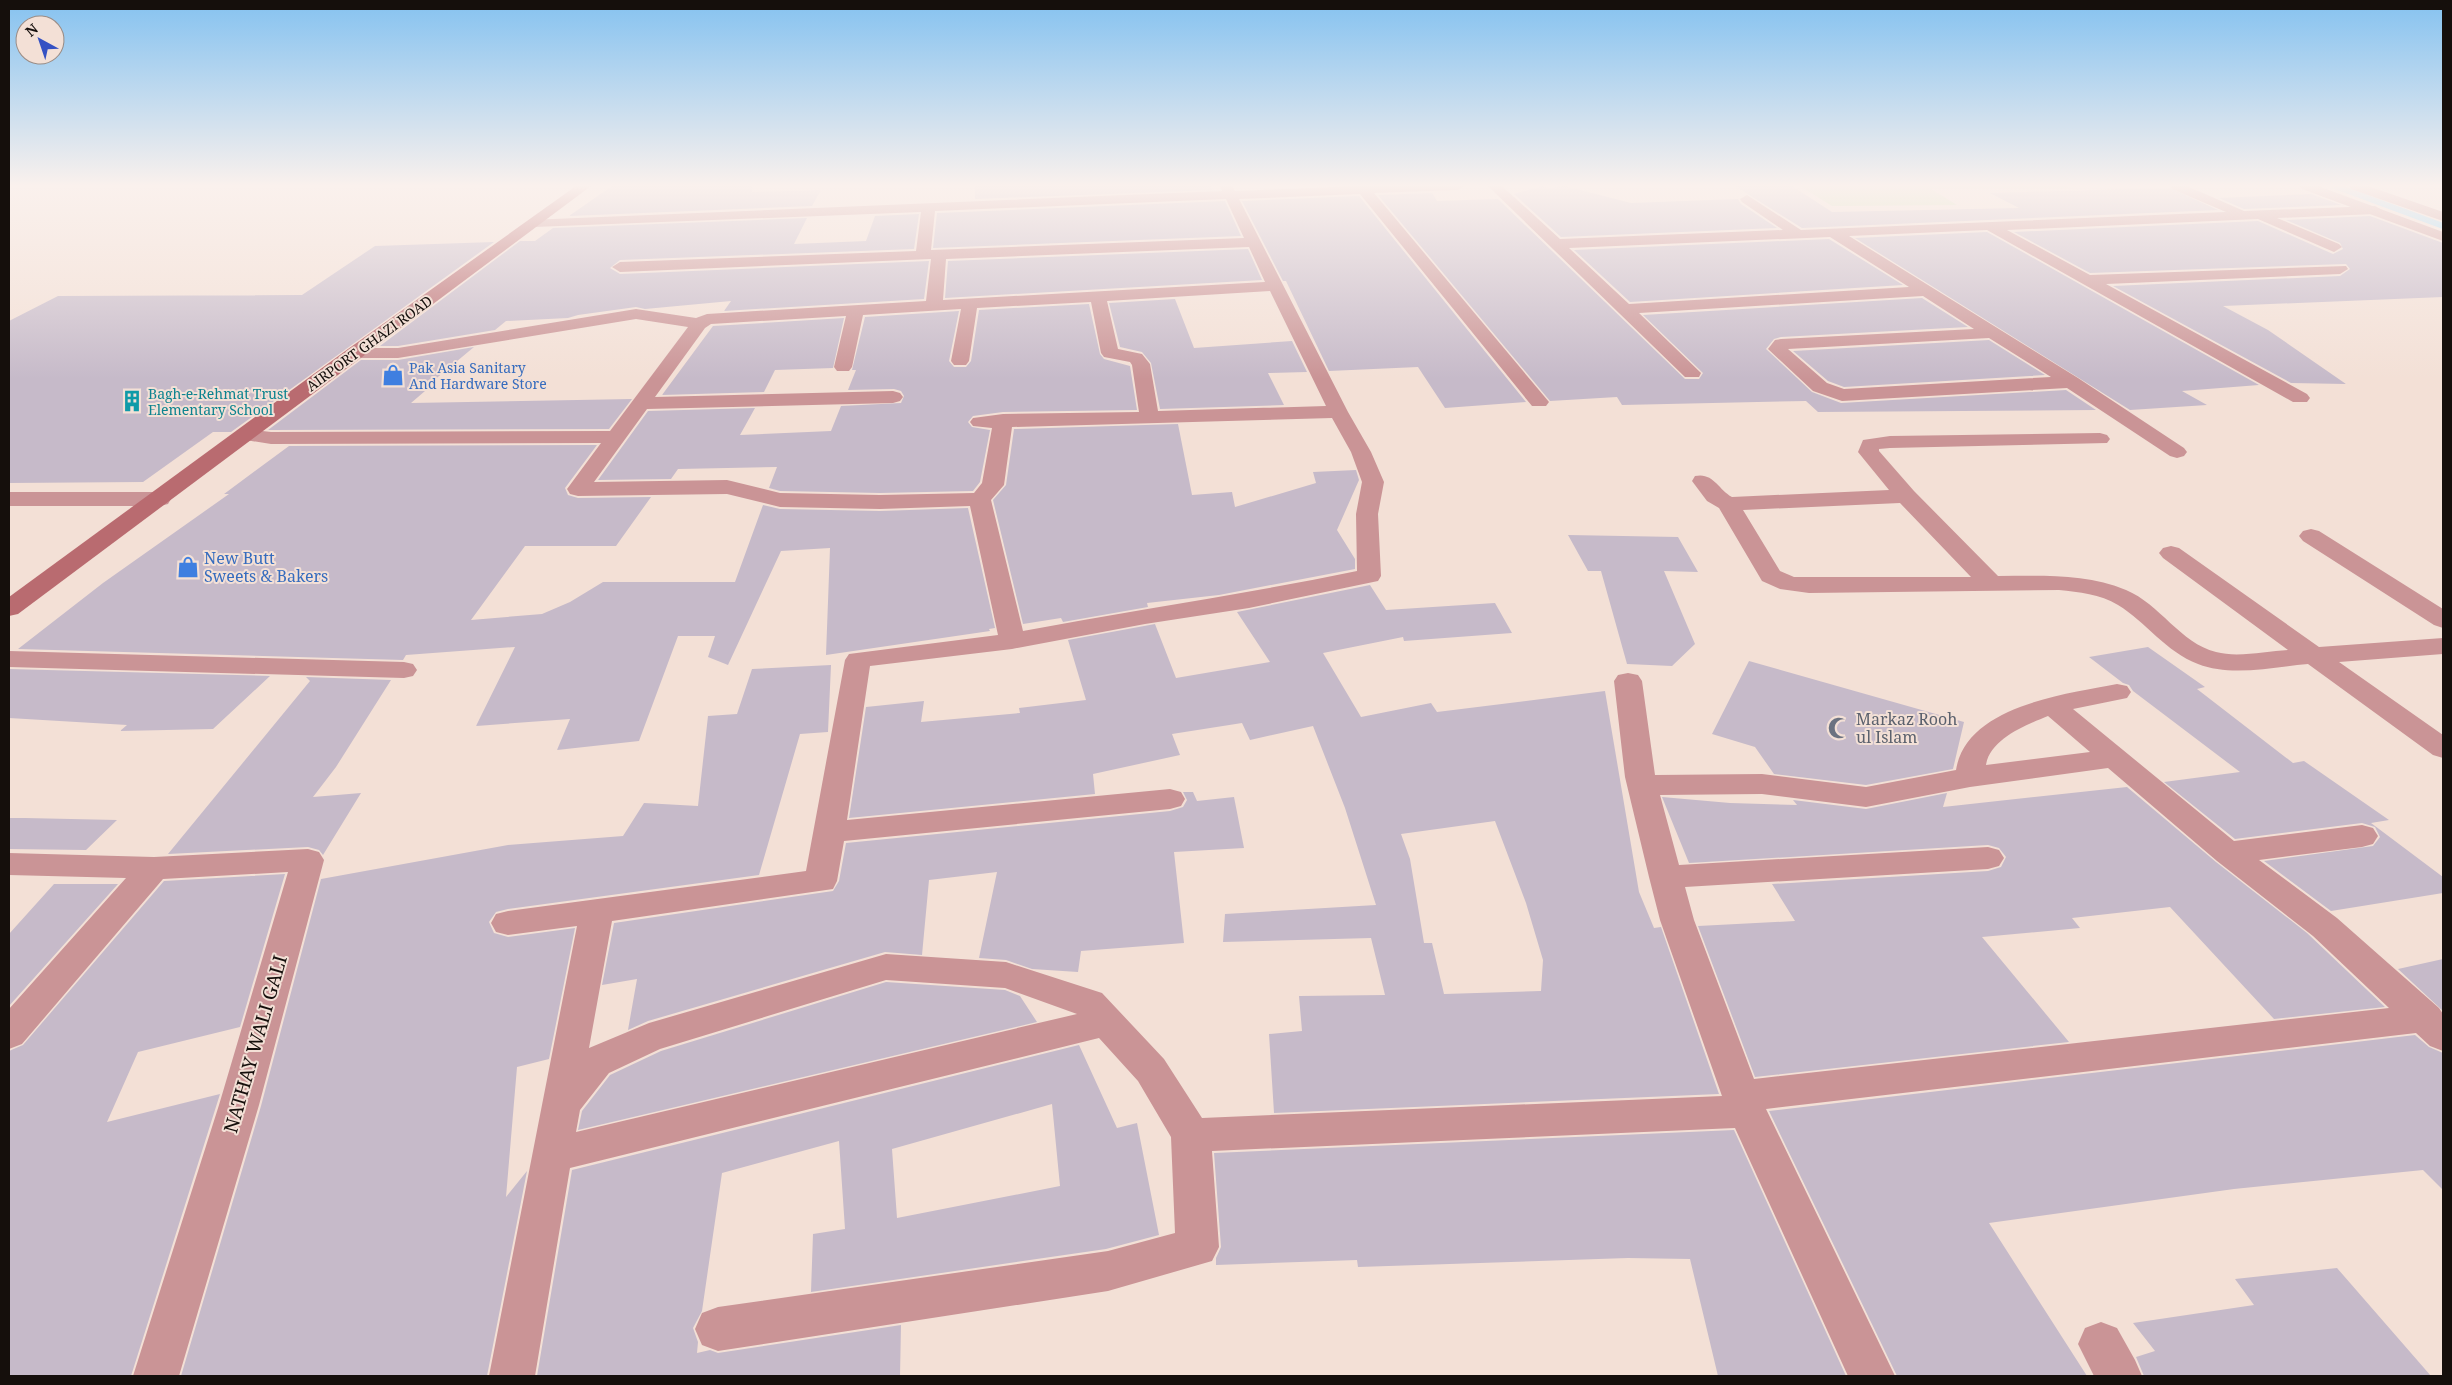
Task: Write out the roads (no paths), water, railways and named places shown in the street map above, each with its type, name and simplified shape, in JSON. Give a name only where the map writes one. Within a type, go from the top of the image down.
[{"type":"main road","name":"AIRPORT GHAZI ROAD","points":[[9,609],[160,499],[354,353],[496,251]]},
{"type":"street","points":[[923,256],[924,251]]},
{"type":"street","points":[[620,267],[1045,251]]},
{"type":"street","points":[[508,923],[821,881],[858,660],[1012,641],[1144,616],[1249,601],[1369,576],[1367,514],[1373,482],[1361,452],[1338,412],[1258,251]]},
{"type":"street","points":[[1415,251],[1539,402]]},
{"type":"street","points":[[1565,251],[1692,373]]},
{"type":"street","points":[[1861,251],[1989,333],[2071,382],[2176,452]]},
{"type":"street","points":[[2036,251],[2300,398]]},
{"type":"street","points":[[934,305],[939,255]]},
{"type":"street","points":[[2090,280],[2340,269]]},
{"type":"street","points":[[1003,420],[993,485],[980,499],[880,502],[789,500],[727,487],[578,489],[643,403],[699,324],[707,319],[1276,286]]},
{"type":"street","points":[[1626,308],[1924,291]]},
{"type":"street","points":[[1098,296],[1110,353],[1136,358],[1141,364],[1149,415]]},
{"type":"street","points":[[960,361],[970,303]]},
{"type":"street","points":[[843,367],[856,309]]},
{"type":"street","points":[[354,353],[398,353],[584,321],[636,314],[699,324]]},
{"type":"street","points":[[1989,333],[1781,344],[1777,349],[1820,387],[1842,394],[2071,382]]},
{"type":"street","points":[[643,403],[893,397]]},
{"type":"street","points":[[980,422],[1149,415],[1338,412]]},
{"type":"street","points":[[246,435],[271,438],[617,437]]},
{"type":"street","points":[[1991,583],[1906,496],[1868,452],[1870,444],[1890,442],[2100,439]]},
{"type":"street","points":[[1703,482],[1715,496],[1728,504],[1771,576],[1789,584],[1809,586],[2059,583],[2106,591],[2126,600],[2188,648],[2205,658],[2231,662],[2443,646]]},
{"type":"street","points":[[1728,504],[1906,496]]},
{"type":"street","points":[[9,499],[160,499]]},
{"type":"street","points":[[980,499],[1012,641]]},
{"type":"street","points":[[2311,536],[2443,620]]},
{"type":"street","points":[[2171,553],[2443,749]]},
{"type":"street","points":[[9,660],[404,670]]},
{"type":"street","points":[[1628,681],[1642,785],[1677,920],[1745,1104],[1872,1376]]},
{"type":"street","points":[[1970,777],[1973,756],[1995,731],[2019,718],[2051,706],[2118,692]]},
{"type":"street","points":[[2051,706],[2228,852],[2325,927],[2435,1027]]},
{"type":"street","points":[[1642,785],[1762,784],[1866,797],[1970,777],[2116,758]]},
{"type":"street","points":[[829,832],[1170,799]]},
{"type":"street","points":[[2228,852],[2362,836]]},
{"type":"street","points":[[1665,876],[1988,858]]},
{"type":"street","name":"NATHAY WALI GALI","points":[[154,868],[308,860],[238,1105],[156,1376]]},
{"type":"street","points":[[9,864],[154,868]]},
{"type":"street","points":[[9,1034],[154,868]]},
{"type":"street","points":[[512,1376],[575,1021],[597,911]]},
{"type":"street","points":[[561,1104],[596,1062],[649,1038],[886,967],[1006,975],[1089,1003],[1151,1070],[1191,1135],[1197,1246],[1108,1271],[718,1329]]},
{"type":"street","points":[[552,1155],[1106,1022]]},
{"type":"street","points":[[1191,1135],[1745,1104],[2435,1027]]},
{"type":"place","name":"Pak Asia Sanitary And Hardware Store","points":[[393,375]]},
{"type":"place","name":"Bagh-e-Rehmat Trust Elementary School","points":[[132,401]]},
{"type":"place","name":"New Butt Sweets & Bakers","points":[[188,567]]},
{"type":"place","name":"Markaz Rooh ul Islam","points":[[1839,728]]}]
